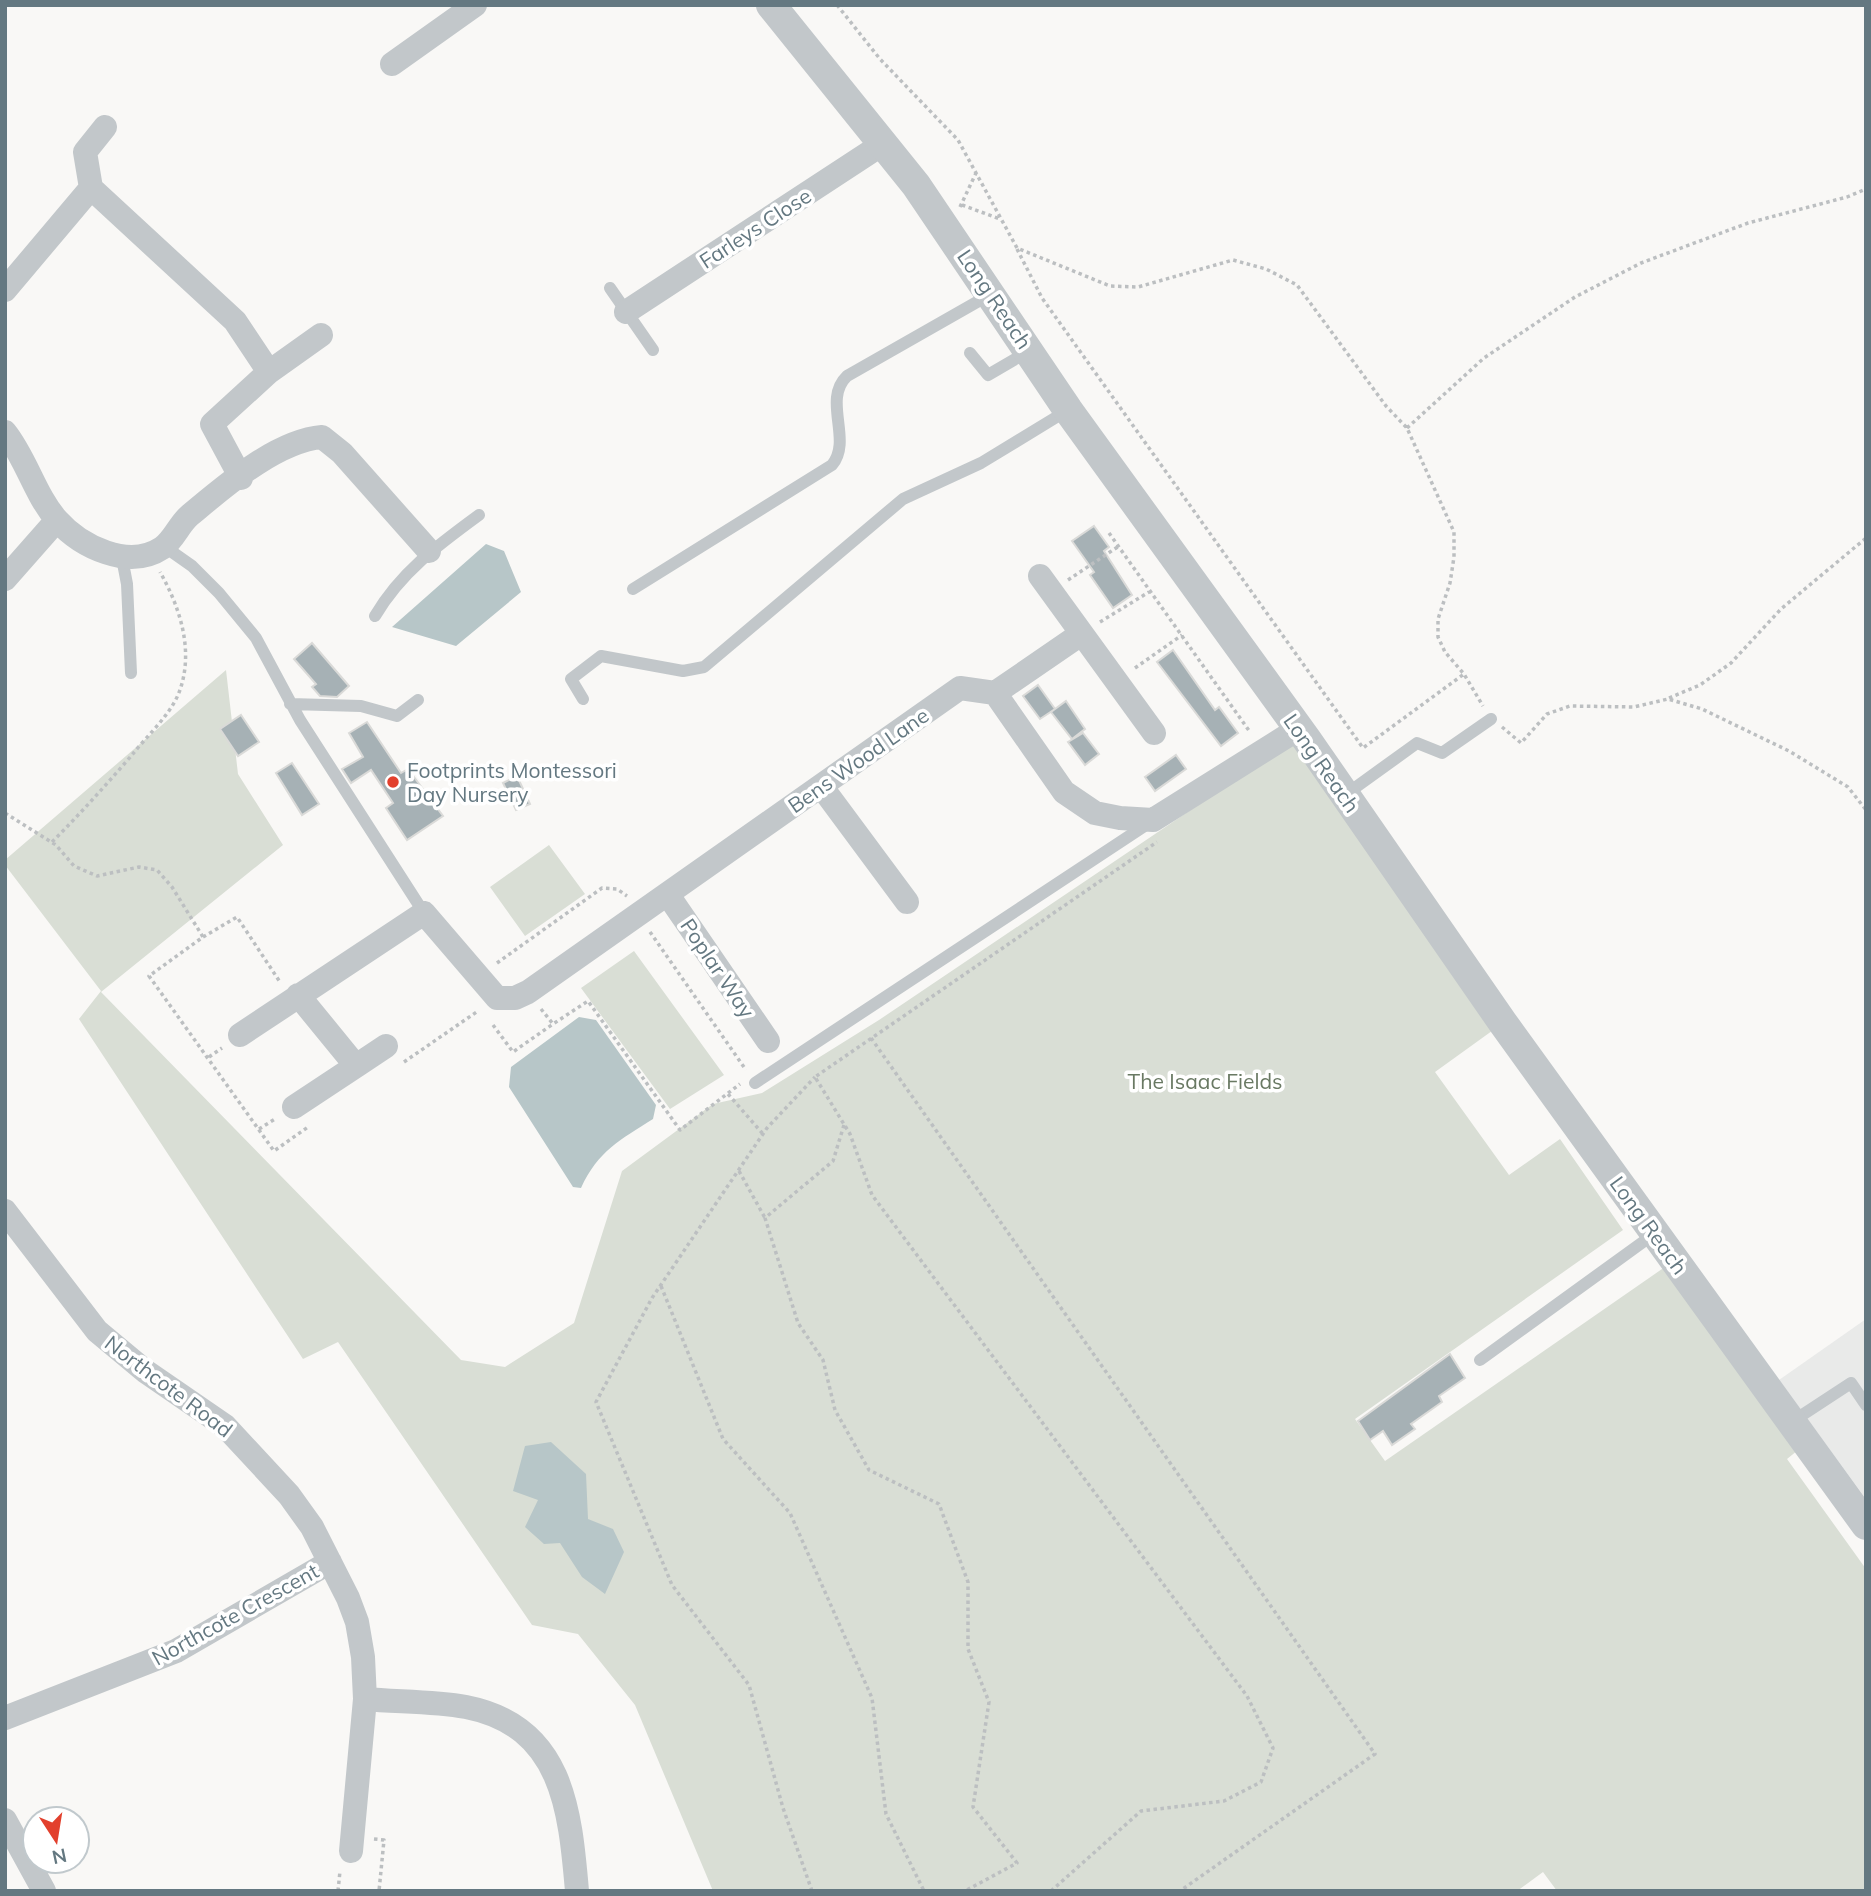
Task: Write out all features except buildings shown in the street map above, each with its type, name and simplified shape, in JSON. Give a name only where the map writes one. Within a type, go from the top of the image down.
[{"type":"street","points":[[392,64],[475,5]]},
{"type":"street","name":"Long Reach","points":[[771,5],[884,143],[952,212],[992,294],[1068,410],[1345,795],[1654,1234],[1793,1421],[1866,1525]]},
{"type":"street","points":[[105,127],[85,152],[91,188],[235,321],[269,372]]},
{"type":"street","name":"Farleys Close","points":[[626,312],[884,143]]},
{"type":"street","points":[[5,290],[91,188]]},
{"type":"street","points":[[241,478],[212,424],[269,372],[321,335]]},
{"type":"street","points":[[5,432],[57,520],[86,542],[122,558],[157,551],[187,517],[275,452],[303,439],[322,437],[342,453],[429,551]]},
{"type":"street","points":[[5,556],[57,520]]},
{"type":"street","points":[[5,579],[57,520]]},
{"type":"street","points":[[1045,584],[1154,733]]},
{"type":"street","points":[[1081,634],[995,693],[1063,792],[1095,813],[1155,831],[1298,729]]},
{"type":"street","name":"Bens Wood Lane","points":[[497,998],[515,998],[528,992],[960,688],[995,693]]},
{"type":"street","points":[[821,786],[907,902]]},
{"type":"street","name":"Poplar Way","points":[[668,895],[768,1041]]},
{"type":"street","points":[[240,1035],[424,912],[497,998]]},
{"type":"street","points":[[295,997],[356,1066]]},
{"type":"street","points":[[294,1107],[386,1046]]},
{"type":"street","name":"Northcote Road","points":[[5,1211],[97,1331],[145,1371],[225,1426],[258,1460],[312,1527],[330,1562]]},
{"type":"street","name":"Northcote Crescent","points":[[5,1718],[176,1651],[330,1562],[357,1622],[363,1657],[365,1699],[352,1843]]},
{"type":"street","points":[[365,1699],[465,1707],[504,1721],[522,1733],[550,1765],[564,1793],[571,1824],[577,1891]]},
{"type":"street","points":[[5,1820],[44,1891]]},
{"type":"lane","points":[[610,288],[653,350]]},
{"type":"lane","points":[[633,589],[832,465],[839,451],[836,393],[840,383],[847,376],[992,294]]},
{"type":"lane","points":[[971,353],[988,375],[1030,350]]},
{"type":"lane","points":[[583,699],[571,679],[601,656],[684,671],[704,667],[903,499],[981,463],[1068,410]]},
{"type":"lane","points":[[375,616],[391,588],[429,551],[479,515]]},
{"type":"lane","points":[[157,551],[192,566],[257,638],[290,704],[424,912]]},
{"type":"lane","points":[[122,558],[127,584],[131,673]]},
{"type":"lane","points":[[290,704],[361,706],[397,716],[418,700]]},
{"type":"lane","points":[[1345,795],[1417,743],[1442,753],[1490,719]]},
{"type":"lane","points":[[752,1079],[1155,831]]},
{"type":"lane","points":[[1480,1360],[1654,1234]]},
{"type":"lane","points":[[1793,1421],[1851,1383],[1866,1405]]},
{"type":"path","points":[[837,5],[880,59],[958,140],[1042,298],[1363,748],[1464,674]]},
{"type":"path","points":[[976,172],[952,212],[1002,220]]},
{"type":"path","points":[[1407,428],[1484,358],[1575,297],[1642,263],[1748,223],[1847,197],[1866,189]]},
{"type":"path","points":[[1017,248],[1110,286],[1138,287],[1233,260],[1266,269],[1297,285],[1386,406],[1407,428],[1454,532],[1452,570],[1438,618],[1438,637],[1445,652],[1464,674],[1490,719],[1521,743],[1547,714],[1570,706],[1634,707],[1668,699],[1700,685],[1731,663],[1781,609],[1866,538]]},
{"type":"path","points":[[1109,533],[1264,751]]},
{"type":"path","points":[[1045,584],[1119,547]]},
{"type":"path","points":[[52,842],[92,802],[178,697],[186,667],[180,612],[157,551]]},
{"type":"path","points":[[1081,634],[1149,592]]},
{"type":"path","points":[[1115,681],[1182,635]]},
{"type":"path","points":[[1668,699],[1702,709],[1789,751],[1848,787],[1866,810]]},
{"type":"path","points":[[5,813],[52,842],[74,866],[97,876],[139,867],[157,870],[173,887],[203,937]]},
{"type":"path","points":[[812,1891],[783,1808],[749,1685],[672,1585],[597,1402],[661,1285],[738,1170],[763,1134],[815,1077],[1155,831]]},
{"type":"path","points":[[478,976],[601,888],[617,889],[627,895],[638,915],[752,1079],[680,1130],[588,1001],[513,1052],[494,1025]]},
{"type":"path","points":[[259,1129],[294,1107],[308,1127],[274,1152],[149,976],[203,937],[237,917],[295,997]]},
{"type":"path","points":[[528,992],[552,1024]]},
{"type":"path","points":[[386,1046],[399,1065],[497,998]]},
{"type":"path","points":[[871,1038],[1375,1754],[1180,1891]]},
{"type":"path","points":[[815,1077],[844,1125],[872,1195],[1247,1696],[1273,1748],[1261,1782],[1224,1801],[1141,1811],[1051,1891]]},
{"type":"path","points":[[728,1094],[763,1134]]},
{"type":"path","points":[[765,1218],[833,1161],[844,1125]]},
{"type":"path","points":[[738,1170],[765,1218],[799,1323],[823,1360],[835,1410],[869,1470],[939,1504],[968,1582],[968,1649],[989,1702],[973,1807],[1017,1863],[965,1891]]},
{"type":"path","points":[[661,1285],[723,1439],[790,1513],[872,1698],[886,1814],[924,1891]]},
{"type":"path","points":[[352,1843],[384,1840],[379,1891]]},
{"type":"shaded area","points":[[486,544],[504,551],[521,592],[456,646],[392,627]]},
{"type":"shaded area","points":[[579,1017],[596,1020],[656,1105],[653,1119],[620,1140],[603,1155],[581,1188],[573,1187],[509,1087],[511,1067]]},
{"type":"shaded area","points":[[1866,1319],[1866,1499],[1779,1380]]},
{"type":"shaded area","points":[[551,1442],[586,1474],[588,1519],[613,1529],[624,1552],[605,1594],[582,1577],[560,1543],[544,1544],[525,1527],[538,1500],[513,1491],[525,1446]]},
{"type":"green space","name":"The Isaac Fields","points":[[226,670],[238,774],[283,845],[101,992],[461,1360],[505,1367],[574,1323],[622,1171],[713,1104],[762,1093],[879,1020],[1290,743],[1298,729],[1503,1023],[1435,1072],[1509,1175],[1560,1139],[1623,1230],[1355,1419],[1385,1461],[1675,1260],[1808,1442],[1787,1459],[1866,1569],[1866,1891],[1557,1891],[1543,1872],[1517,1891],[713,1891],[635,1705],[578,1634],[532,1625],[338,1342],[303,1359],[79,1019],[101,991],[5,865],[5,860]]},
{"type":"green space","points":[[549,845],[585,894],[525,936],[490,887]]},
{"type":"green space","points":[[634,951],[724,1075],[670,1109],[581,988]]},
{"type":"place","name":"Footprints Montessori Day Nursery","points":[[393,782]]}]
